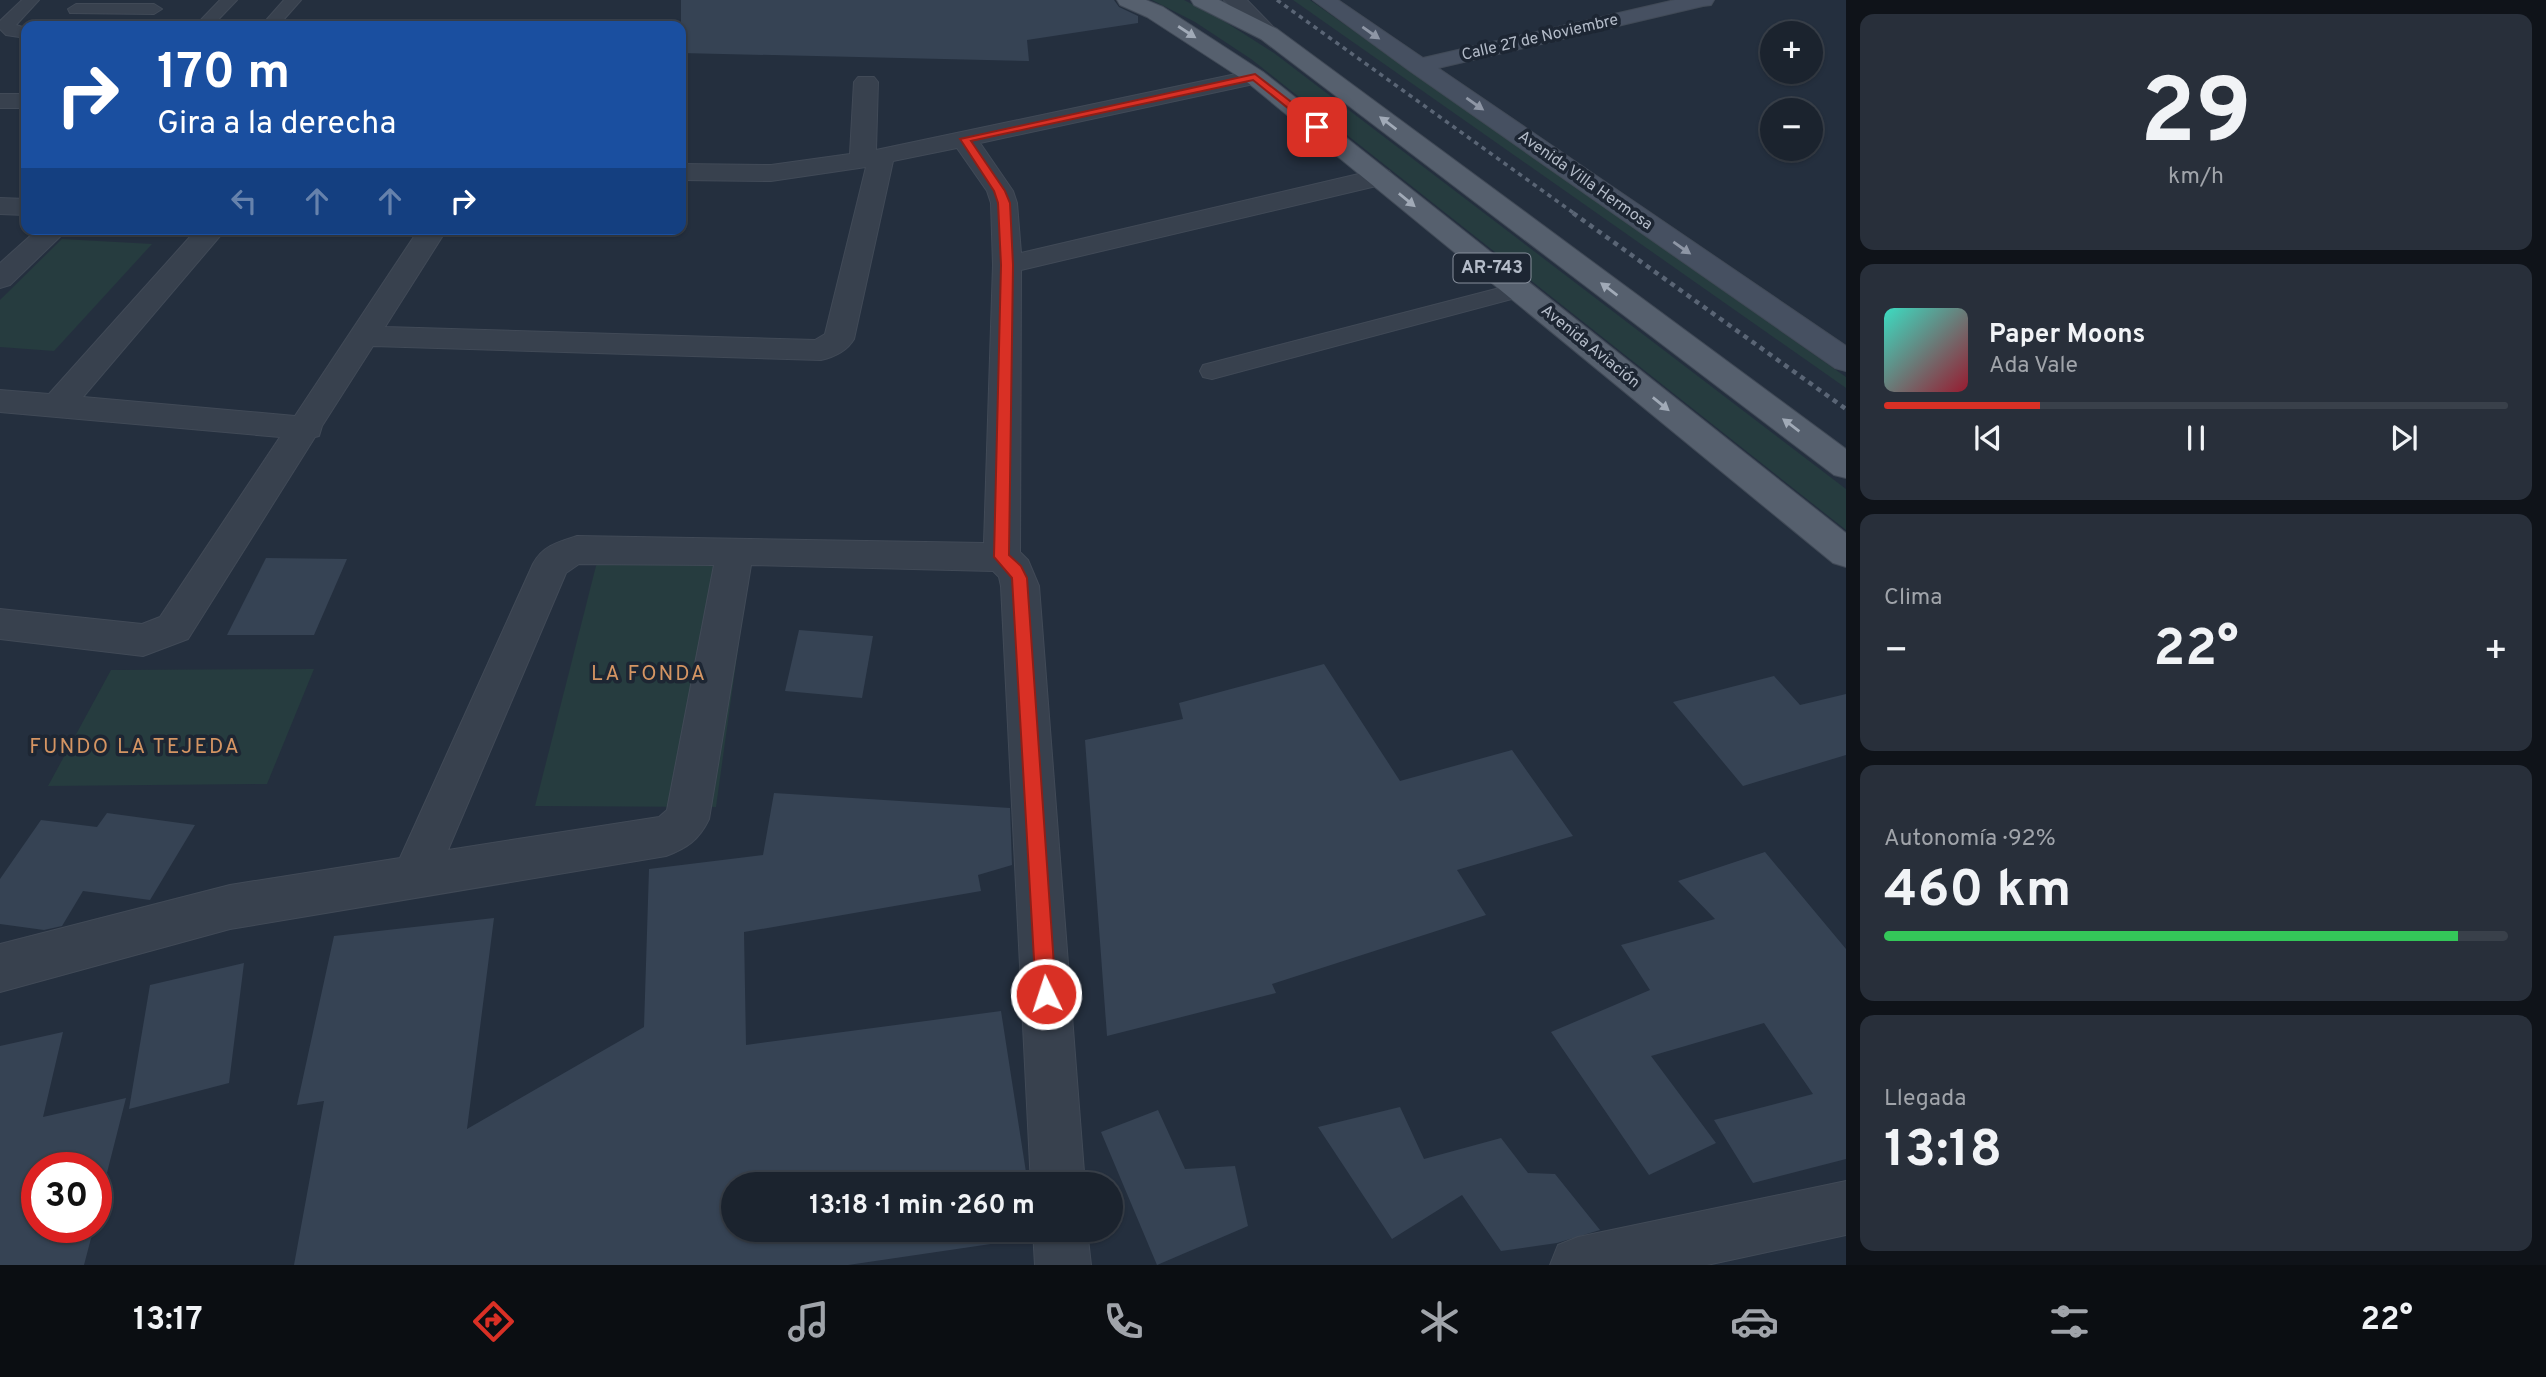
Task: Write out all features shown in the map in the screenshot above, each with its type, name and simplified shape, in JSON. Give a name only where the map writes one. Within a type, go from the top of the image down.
[{"type":"main road","name":"Avenida Aviación","points":[[1128,0],[1155,12],[1255,77],[1846,553]]},
{"type":"main road","name":"AR-743","points":[[1202,0],[1269,34],[1846,466]]},
{"type":"main road","name":"Avenida Villa Hermosa","points":[[1324,0],[1431,63],[1846,333]]},
{"type":"main road","name":"Avenida Villa Hermosa","points":[[1354,0],[1431,63],[1846,361]]},
{"type":"main road","name":"Calle 27 de Noviembre","points":[[1431,63],[1703,0]]},
{"type":"street","points":[[1234,0],[1269,34]]},
{"type":"street","points":[[686,172],[771,173],[872,158],[1255,77]]},
{"type":"street","points":[[364,336],[821,350],[839,339],[872,158],[866,82]]},
{"type":"street","points":[[0,101],[21,101]]},
{"type":"street","points":[[965,139],[1002,197],[1007,265],[1002,557]]},
{"type":"street","points":[[1007,265],[1380,177]]},
{"type":"street","points":[[0,206],[21,207]]},
{"type":"street","points":[[0,279],[48,235]]},
{"type":"street","points":[[57,406],[207,235]]},
{"type":"street","points":[[0,624],[143,640],[174,628],[307,428],[429,235]]},
{"type":"street","points":[[0,401],[307,428]]},
{"type":"street","points":[[413,879],[551,564],[563,555],[577,550],[1002,557],[1015,570],[1020,586],[1057,1172]]},
{"type":"street","points":[[0,968],[230,907],[666,836],[678,829],[687,819],[736,551]]},
{"type":"street","points":[[1578,1265],[1846,1208]]},
{"type":"street","points":[[1061,1242],[1063,1265]]},
{"type":"lane","points":[[21,33],[12,32],[6,26],[32,0]]},
{"type":"lane","points":[[207,21],[229,0]]},
{"type":"lane","points":[[274,21],[293,0]]},
{"type":"lane","points":[[76,9],[158,4]]},
{"type":"lane","points":[[141,21],[158,4]]},
{"type":"lane","points":[[1212,372],[1519,290]]},
{"type":"green space","points":[[1152,0],[1184,0],[1219,18],[1274,53],[1846,489],[1846,530],[1251,59],[1195,22]]},
{"type":"green space","points":[[1293,0],[1310,0],[1846,377],[1846,388]]},
{"type":"green space","points":[[62,239],[152,244],[54,351],[0,347],[0,300]]},
{"type":"green space","points":[[597,562],[750,563],[716,807],[535,806]]},
{"type":"green space","points":[[314,669],[267,784],[48,786],[111,670]]},
{"type":"building","points":[[681,0],[1114,0],[1119,7],[1138,16],[1138,23],[1027,40],[1029,61],[686,53],[686,21],[681,21]]},
{"type":"building","points":[[266,558],[347,559],[314,635],[227,635]]},
{"type":"building","points":[[799,630],[873,636],[862,698],[785,691]]},
{"type":"building","points":[[1324,664],[1400,781],[1512,750],[1573,836],[1457,870],[1486,915],[1272,984],[1276,993],[1107,1036],[1085,740],[1183,719],[1179,703]]},
{"type":"building","points":[[1774,676],[1800,705],[1846,694],[1846,755],[1743,786],[1673,702]]},
{"type":"building","points":[[774,793],[1010,808],[1012,865],[978,875],[981,891],[744,932],[746,1045],[1001,1011],[1026,1172],[721,1172],[721,1242],[1004,1242],[848,1265],[294,1265],[324,1101],[297,1105],[334,936],[494,918],[467,1129],[644,1027],[649,869],[763,855]]},
{"type":"building","points":[[107,813],[195,825],[150,900],[83,891],[62,926],[44,930],[0,924],[0,879],[41,820],[97,827]]},
{"type":"building","points":[[1765,852],[1846,949],[1846,1159],[1753,1183],[1714,1120],[1813,1094],[1764,1023],[1651,1056],[1716,1143],[1649,1175],[1551,1032],[1650,990],[1621,945],[1715,919],[1678,881]]},
{"type":"building","points":[[244,963],[229,1083],[129,1109],[150,985]]},
{"type":"building","points":[[63,1032],[43,1117],[126,1098],[112,1153],[21,1152],[21,1243],[90,1243],[84,1265],[0,1265],[0,1046]]},
{"type":"building","points":[[1400,1107],[1424,1159],[1501,1138],[1528,1173],[1555,1174],[1600,1230],[1557,1243],[1501,1251],[1462,1195],[1392,1239],[1318,1127]]},
{"type":"building","points":[[1158,1110],[1185,1169],[1235,1166],[1248,1226],[1157,1265],[1123,1184],[1123,1172],[1118,1172],[1101,1132]]},
{"type":"railway","points":[[1277,0],[1575,214]]},
{"type":"railway","points":[[1573,213],[1846,409]]},
{"type":"district","name":"LA FONDA","points":[[649,674]]},
{"type":"district","name":"FUNDO LA TEJEDA","points":[[135,747]]},
{"type":"route","points":[[1046,994],[1019,578],[1002,557],[1007,265],[1004,203],[1000,191],[965,139],[1255,77],[1317,127]]}]
